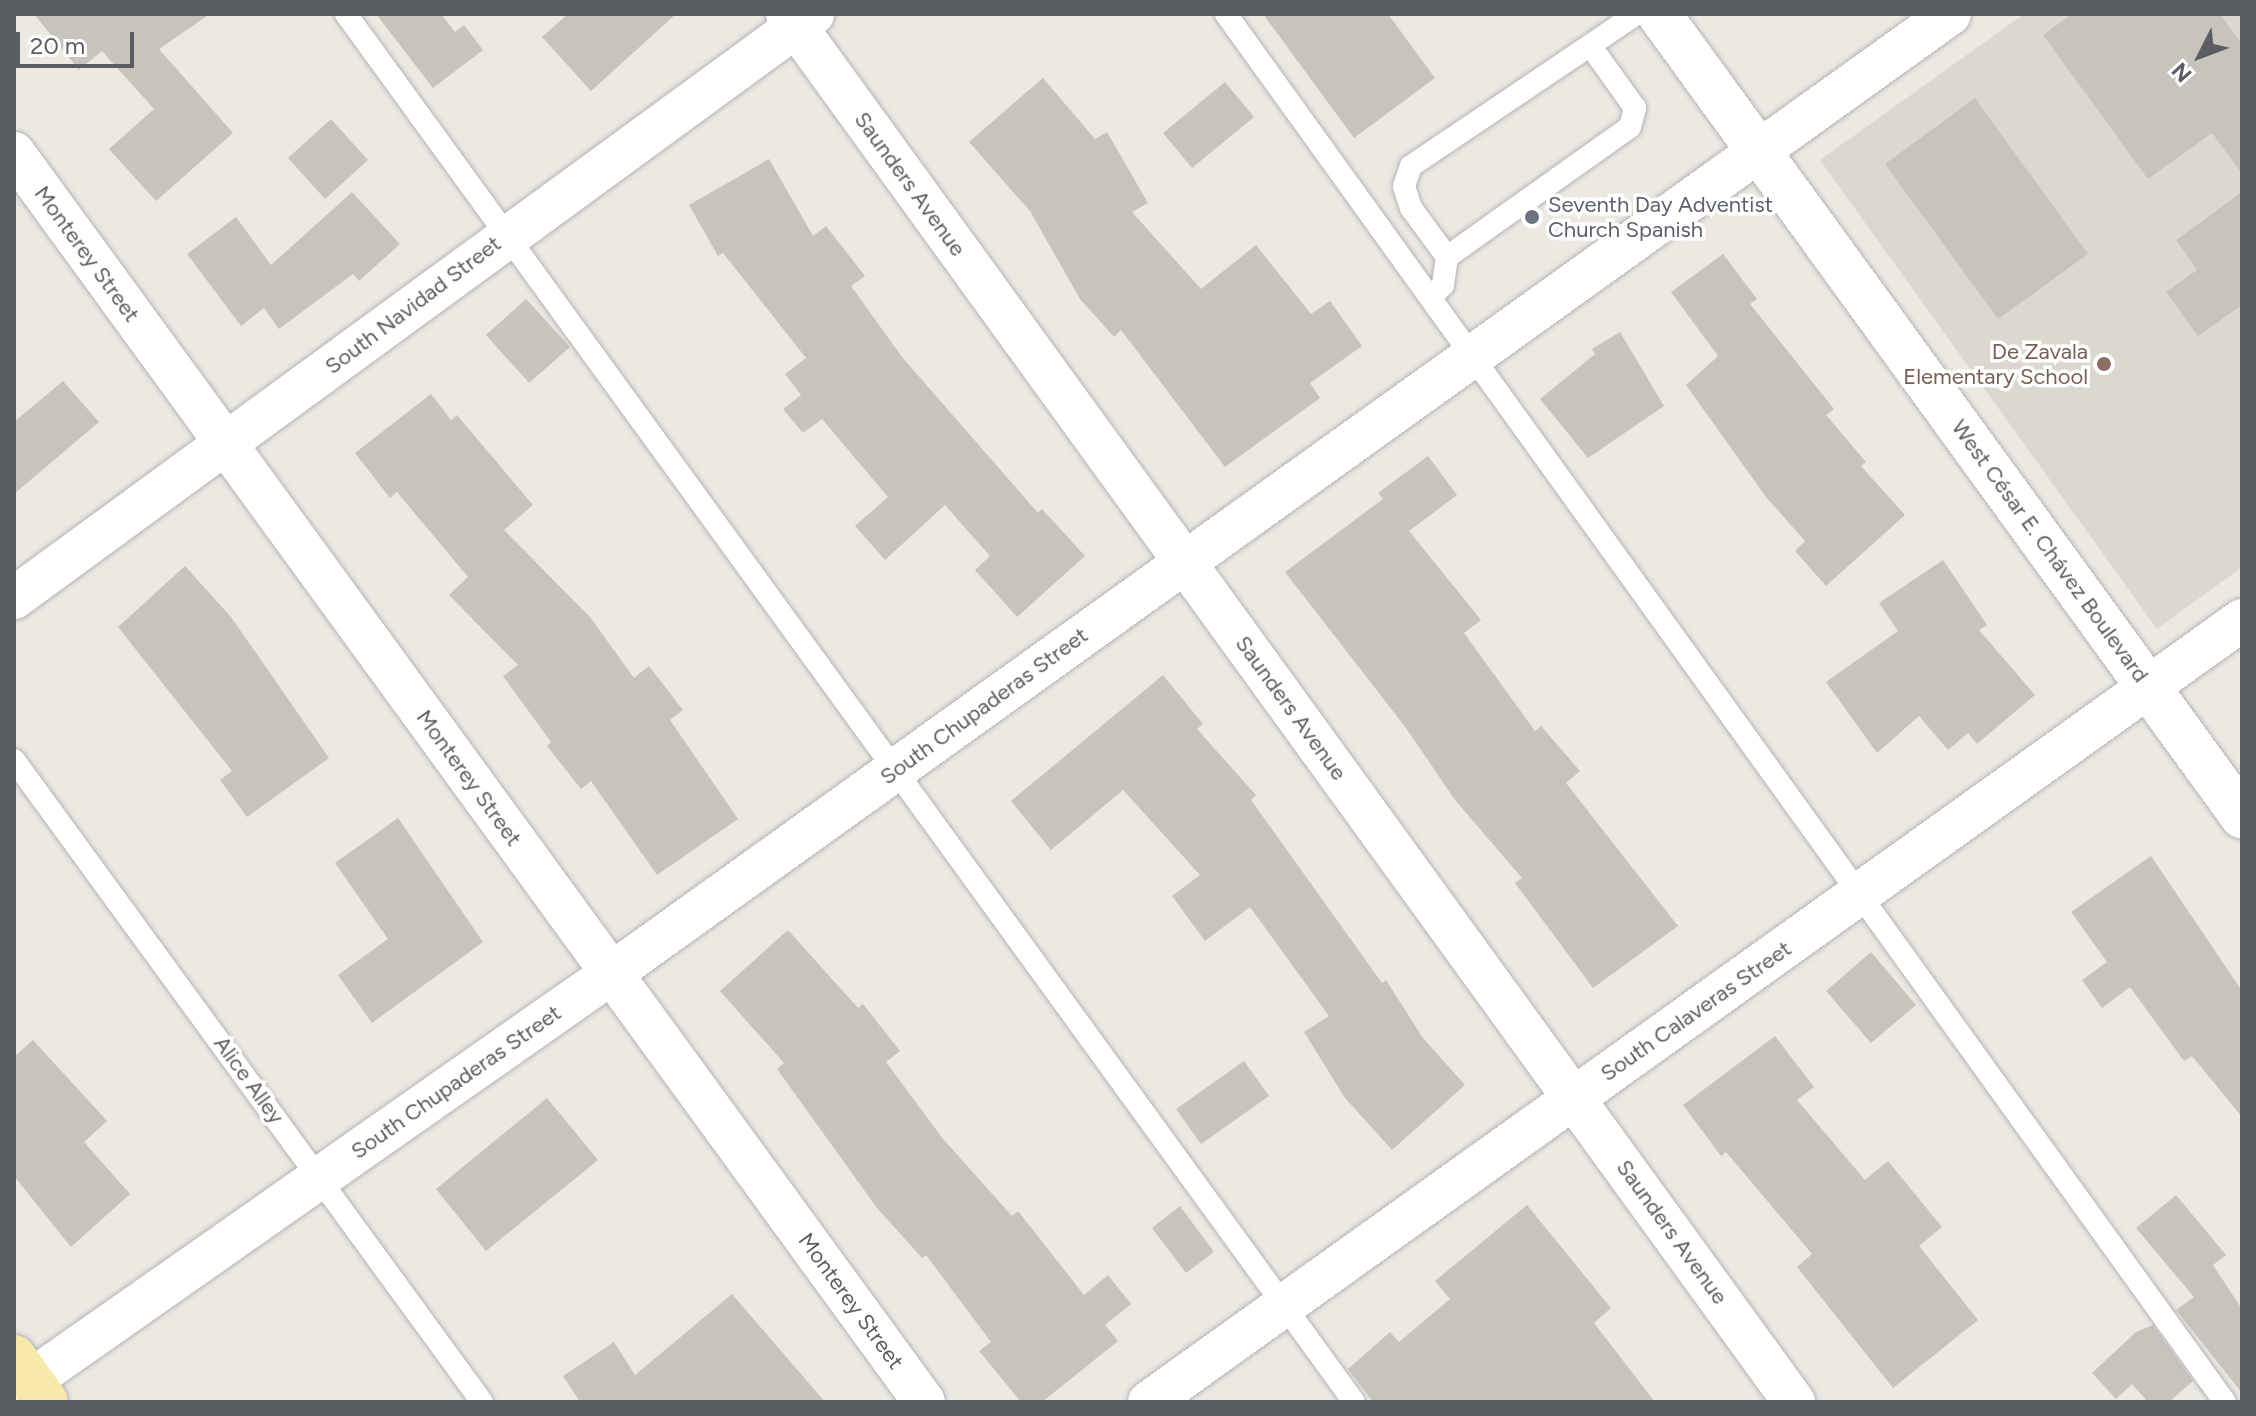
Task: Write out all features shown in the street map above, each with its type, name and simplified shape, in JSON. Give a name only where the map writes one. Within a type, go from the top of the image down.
[{"type":"street","name":"West César E. Chávez Boulevard","points":[[1659,14],[2242,816]]},
{"type":"street","name":"South Chupaderas Street","points":[[26,1383],[612,973],[1950,14]]},
{"type":"street","name":"South Navidad Street","points":[[14,598],[227,446],[504,235],[799,18]]},
{"type":"street","name":"Saunders Avenue","points":[[799,18],[1184,562],[1794,1402]]},
{"type":"street","name":"Monterey Street","points":[[14,153],[924,1402]]},
{"type":"street","name":"South Calaveras Street","points":[[1149,1402],[2242,620]]},
{"type":"lane","points":[[346,14],[504,235],[898,768],[1354,1402]]},
{"type":"lane","points":[[1226,14],[1437,291],[1473,354],[2225,1402]]},
{"type":"lane","points":[[1447,257],[1411,208],[1404,186],[1411,166],[1577,51],[1600,42],[1636,14]]},
{"type":"lane","points":[[1437,291],[1447,257],[1630,127],[1635,108],[1600,42]]},
{"type":"lane","name":"Alice Alley","points":[[14,760],[482,1402]]},
{"type":"shaded area","name":"De Zavala Elementary School","points":[[2024,14],[2242,14],[2242,567],[2157,629],[1820,160]]},
{"type":"building","points":[[34,14],[210,14],[159,49],[233,133],[156,201],[109,149],[154,109],[102,51],[79,70]]},
{"type":"building","points":[[376,14],[441,14],[455,32],[464,25],[483,50],[433,88]]},
{"type":"building","points":[[568,14],[676,14],[591,91],[542,37]]},
{"type":"building","points":[[1263,14],[1388,14],[1435,78],[1354,138]]},
{"type":"building","points":[[2072,14],[2220,14],[2242,44],[2242,174],[2212,133],[2148,179],[2043,35]]},
{"type":"building","points":[[1043,78],[1095,139],[1107,132],[1148,203],[1132,212],[1201,289],[1256,245],[1311,314],[1330,301],[1362,346],[1310,383],[1320,398],[1225,467],[1121,330],[1114,337],[1080,299],[1030,211],[969,142]]},
{"type":"building","points":[[1225,82],[1254,117],[1192,168],[1163,133]]},
{"type":"building","points":[[1975,98],[2088,254],[1998,319],[1885,164]]},
{"type":"building","points":[[331,119],[368,160],[325,199],[288,158]]},
{"type":"building","points":[[769,159],[813,236],[826,226],[865,276],[851,286],[902,357],[1038,513],[1042,509],[1085,556],[1017,617],[975,570],[990,556],[945,505],[885,560],[855,526],[888,497],[822,419],[803,433],[783,409],[801,395],[785,374],[806,358],[723,253],[718,256],[689,205]]},
{"type":"building","points":[[352,192],[400,244],[359,281],[353,274],[279,329],[264,308],[241,326],[187,254],[236,217],[271,265]]},
{"type":"building","points":[[2242,192],[2242,305],[2198,336],[2166,292],[2197,270],[2176,240]]},
{"type":"building","points":[[1723,254],[1757,299],[1750,304],[1834,409],[1826,415],[1866,462],[1861,466],[1905,515],[1826,586],[1795,551],[1805,541],[1766,497],[1686,385],[1718,356],[1671,292]]},
{"type":"building","points":[[526,299],[570,347],[529,383],[486,335]]},
{"type":"building","points":[[1620,332],[1664,406],[1588,458],[1540,399],[1595,354],[1592,349]]},
{"type":"building","points":[[63,381],[99,422],[14,494],[14,422]]},
{"type":"building","points":[[431,394],[451,420],[457,415],[533,505],[504,530],[590,617],[634,678],[649,666],[683,710],[670,720],[738,819],[657,875],[591,781],[581,789],[547,746],[551,742],[503,676],[518,665],[449,595],[468,577],[397,492],[390,498],[355,453]]},
{"type":"building","points":[[1428,456],[1457,495],[1409,531],[1481,620],[1464,633],[1535,731],[1541,726],[1580,771],[1566,783],[1678,926],[1593,988],[1515,883],[1522,878],[1455,800],[1406,728],[1285,572],[1383,499],[1378,493]]},
{"type":"building","points":[[1943,560],[1987,625],[1979,630],[2035,695],[1977,744],[1968,733],[1948,750],[1919,716],[1877,753],[1826,682],[1898,631],[1879,603]]},
{"type":"building","points":[[185,566],[231,617],[329,758],[247,817],[220,780],[232,771],[118,627]]},
{"type":"building","points":[[1163,675],[1203,724],[1197,729],[1256,795],[1251,800],[1382,983],[1386,980],[1423,1038],[1465,1085],[1392,1150],[1345,1098],[1304,1032],[1329,1016],[1250,907],[1205,941],[1172,896],[1200,875],[1123,790],[1051,850],[1011,801]]},
{"type":"building","points":[[398,818],[483,942],[372,1023],[338,975],[388,939],[335,863]]},
{"type":"building","points":[[2151,856],[2242,991],[2242,1117],[2192,1056],[2184,1061],[2130,987],[2102,1008],[2082,980],[2107,962],[2071,912]]},
{"type":"building","points":[[788,930],[858,1008],[863,1004],[900,1051],[886,1062],[943,1139],[1012,1216],[1018,1211],[1084,1295],[1108,1275],[1131,1304],[1105,1325],[1118,1341],[1042,1402],[1021,1402],[979,1351],[991,1342],[926,1255],[922,1258],[877,1208],[777,1069],[784,1063],[720,991]]},
{"type":"building","points":[[1871,952],[1916,1005],[1871,1043],[1826,991]]},
{"type":"building","points":[[1775,1036],[1814,1087],[1797,1100],[1865,1180],[1888,1161],[1942,1227],[1919,1246],[1978,1320],[1893,1388],[1797,1267],[1812,1254],[1726,1152],[1721,1156],[1683,1105]]},
{"type":"building","points":[[33,1040],[107,1121],[84,1142],[130,1194],[71,1247],[14,1176],[14,1057]]},
{"type":"building","points":[[1244,1061],[1269,1096],[1201,1144],[1176,1109]]},
{"type":"building","points":[[547,1098],[598,1160],[486,1251],[436,1189]]},
{"type":"building","points":[[2176,1195],[2226,1255],[2213,1265],[2242,1309],[2242,1393],[2176,1310],[2194,1297],[2136,1228]]},
{"type":"building","points":[[1527,1205],[1611,1308],[1594,1323],[1655,1402],[1373,1402],[1348,1369],[1390,1332],[1399,1342],[1450,1299],[1435,1281]]},
{"type":"building","points":[[1180,1206],[1214,1252],[1186,1273],[1152,1228]]},
{"type":"building","points":[[732,1294],[825,1402],[580,1402],[563,1376],[614,1342],[635,1375]]},
{"type":"building","points":[[2153,1325],[2193,1381],[2169,1402],[2148,1402],[2132,1384],[2116,1399],[2092,1373],[2136,1332]]},
{"type":"place","name":"Seventh Day Adventist Church Spanish","points":[[1532,217]]},
{"type":"place","name":"De Zavala Elementary School","points":[[2104,364]]}]
